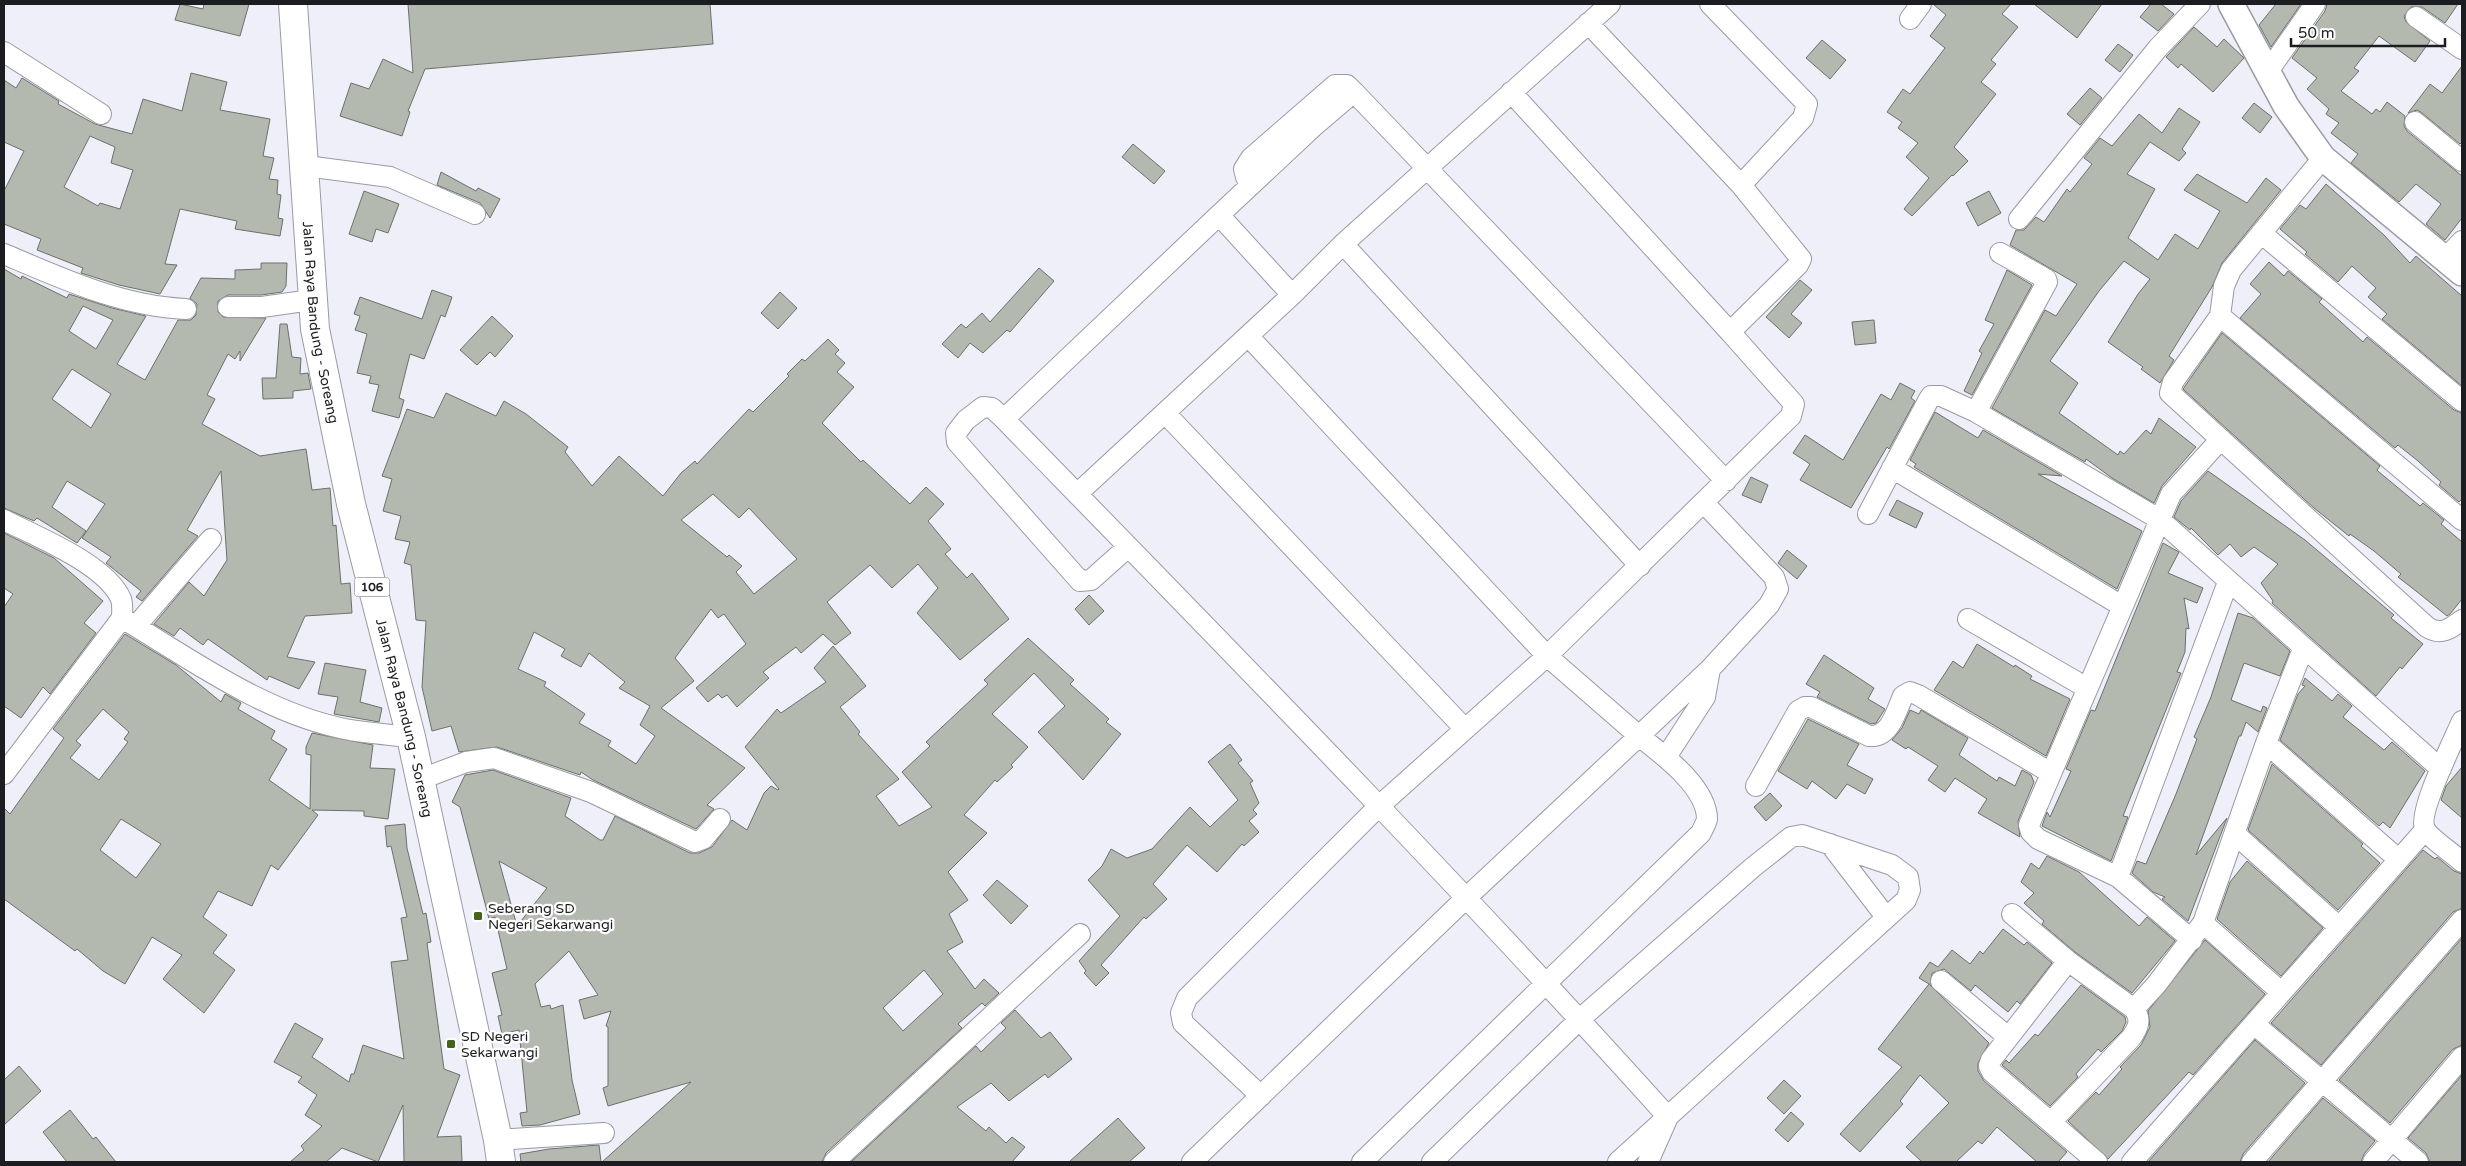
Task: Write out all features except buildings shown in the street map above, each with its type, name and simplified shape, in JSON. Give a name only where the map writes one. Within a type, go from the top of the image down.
[{"type":"main road","name":"Jalan Raya Bandung - Soreang","points":[[293,4],[306,166],[311,300],[315,329],[351,504],[411,737],[500,1151]]},
{"type":"street","points":[[1077,494],[1249,337],[1343,244],[1610,4]]},
{"type":"street","points":[[1710,4],[1807,104],[1803,118],[1740,185]]},
{"type":"street","points":[[2019,218],[2158,48],[2200,4]]},
{"type":"street","points":[[2231,4],[2267,73],[2290,111],[2323,158],[2453,266],[2462,241]]},
{"type":"street","points":[[2267,73],[2315,4]]},
{"type":"street","points":[[2416,17],[2462,48]]},
{"type":"street","points":[[1588,23],[1740,185],[1801,259],[1798,265],[1730,332]]},
{"type":"street","points":[[4,52],[101,114]]},
{"type":"street","points":[[1004,419],[1252,184],[1246,177],[1244,169],[1251,158],[1335,85],[1347,85],[1428,167],[1726,481]]},
{"type":"street","points":[[1261,1096],[1183,1023],[1181,1013],[1187,998],[1378,807],[1547,656],[1640,566],[1791,416],[1794,404],[1511,92]]},
{"type":"street","points":[[2415,122],[2462,161]]},
{"type":"street","points":[[2323,158],[2231,270],[2224,286],[2220,316],[2173,382],[2170,393],[2427,627],[2433,631],[2446,631],[2462,620]]},
{"type":"street","points":[[306,166],[390,177],[475,214]]},
{"type":"street","points":[[1219,215],[1292,295]]},
{"type":"street","points":[[2261,233],[2462,401]]},
{"type":"street","points":[[1343,244],[1640,566]]},
{"type":"street","points":[[1976,412],[2047,282],[2046,279],[2000,253]]},
{"type":"street","points":[[4,254],[80,286],[120,299],[142,305],[186,309]]},
{"type":"street","points":[[228,307],[272,306],[311,300]]},
{"type":"street","points":[[2220,316],[2462,520]]},
{"type":"street","points":[[1249,337],[1547,656],[1639,736],[1666,756],[1701,794],[1706,808],[1707,821],[1701,833],[1362,1162]]},
{"type":"street","points":[[1868,514],[1931,396],[1941,396],[1976,412],[2158,519],[2441,769]]},
{"type":"street","points":[[1128,547],[1090,580],[1085,582],[1080,580],[957,442],[956,433],[966,420],[982,407],[992,408],[1004,419],[1077,494],[1466,898],[1547,983],[1668,1117]]},
{"type":"street","points":[[1165,413],[1465,729]]},
{"type":"street","points":[[2221,439],[2173,490],[2158,519],[2029,825],[2031,832],[2038,839],[2118,877],[2281,992]]},
{"type":"street","points":[[1892,468],[2122,606]]},
{"type":"street","points":[[1192,1162],[1466,898],[1710,669],[1769,604],[1778,589],[1774,576],[1704,503]]},
{"type":"street","points":[[4,520],[78,559],[103,576],[120,598],[129,622],[222,680],[274,705],[349,730],[411,737]]},
{"type":"street","points":[[4,774],[129,622],[211,538]]},
{"type":"street","points":[[2118,877],[2228,582]]},
{"type":"street","points":[[1968,619],[2087,688]]},
{"type":"street","points":[[2134,1009],[2197,932],[2235,834],[2266,743],[2303,649]]},
{"type":"street","points":[[1666,756],[1705,697],[1710,669]]},
{"type":"street","points":[[1756,786],[1798,711],[1805,707],[1812,707],[1869,736],[1876,736],[1884,733],[1888,728],[1903,696],[1910,692],[2051,773]]},
{"type":"street","points":[[2462,721],[2423,815],[2425,830],[2462,862]]},
{"type":"street","points":[[2266,743],[2398,858]]},
{"type":"street","points":[[419,780],[466,762],[494,758],[591,792],[695,842],[704,839],[720,819]]},
{"type":"street","points":[[2132,1162],[2398,858],[2425,830]]},
{"type":"street","points":[[2235,834],[2339,926]]},
{"type":"street","points":[[1432,1162],[1580,1020],[1752,868],[1790,837],[1802,835],[1892,865],[1908,877],[1910,890],[1906,900],[1618,1162]]},
{"type":"street","points":[[1830,844],[1886,917]]},
{"type":"street","points":[[2012,914],[2068,961],[2134,1009],[2138,1014],[2139,1024],[2131,1038],[2051,1122]]},
{"type":"street","points":[[2252,1162],[2462,920]]},
{"type":"street","points":[[834,1162],[1080,934]]},
{"type":"street","points":[[2068,961],[1990,1060],[1989,1066],[1992,1072],[2097,1162]]},
{"type":"street","points":[[1941,981],[2008,1037]]},
{"type":"street","points":[[2254,1024],[2418,1162]]},
{"type":"street","points":[[2373,1162],[2462,1057]]},
{"type":"street","points":[[1648,1162],[1668,1117]]},
{"type":"street","points":[[500,1151],[604,1133]]},
{"type":"place","name":"Seberang SD Negeri Sekarwangi","points":[[478,916]]},
{"type":"place","name":"SD Negeri Sekarwangi","points":[[451,1044]]}]
